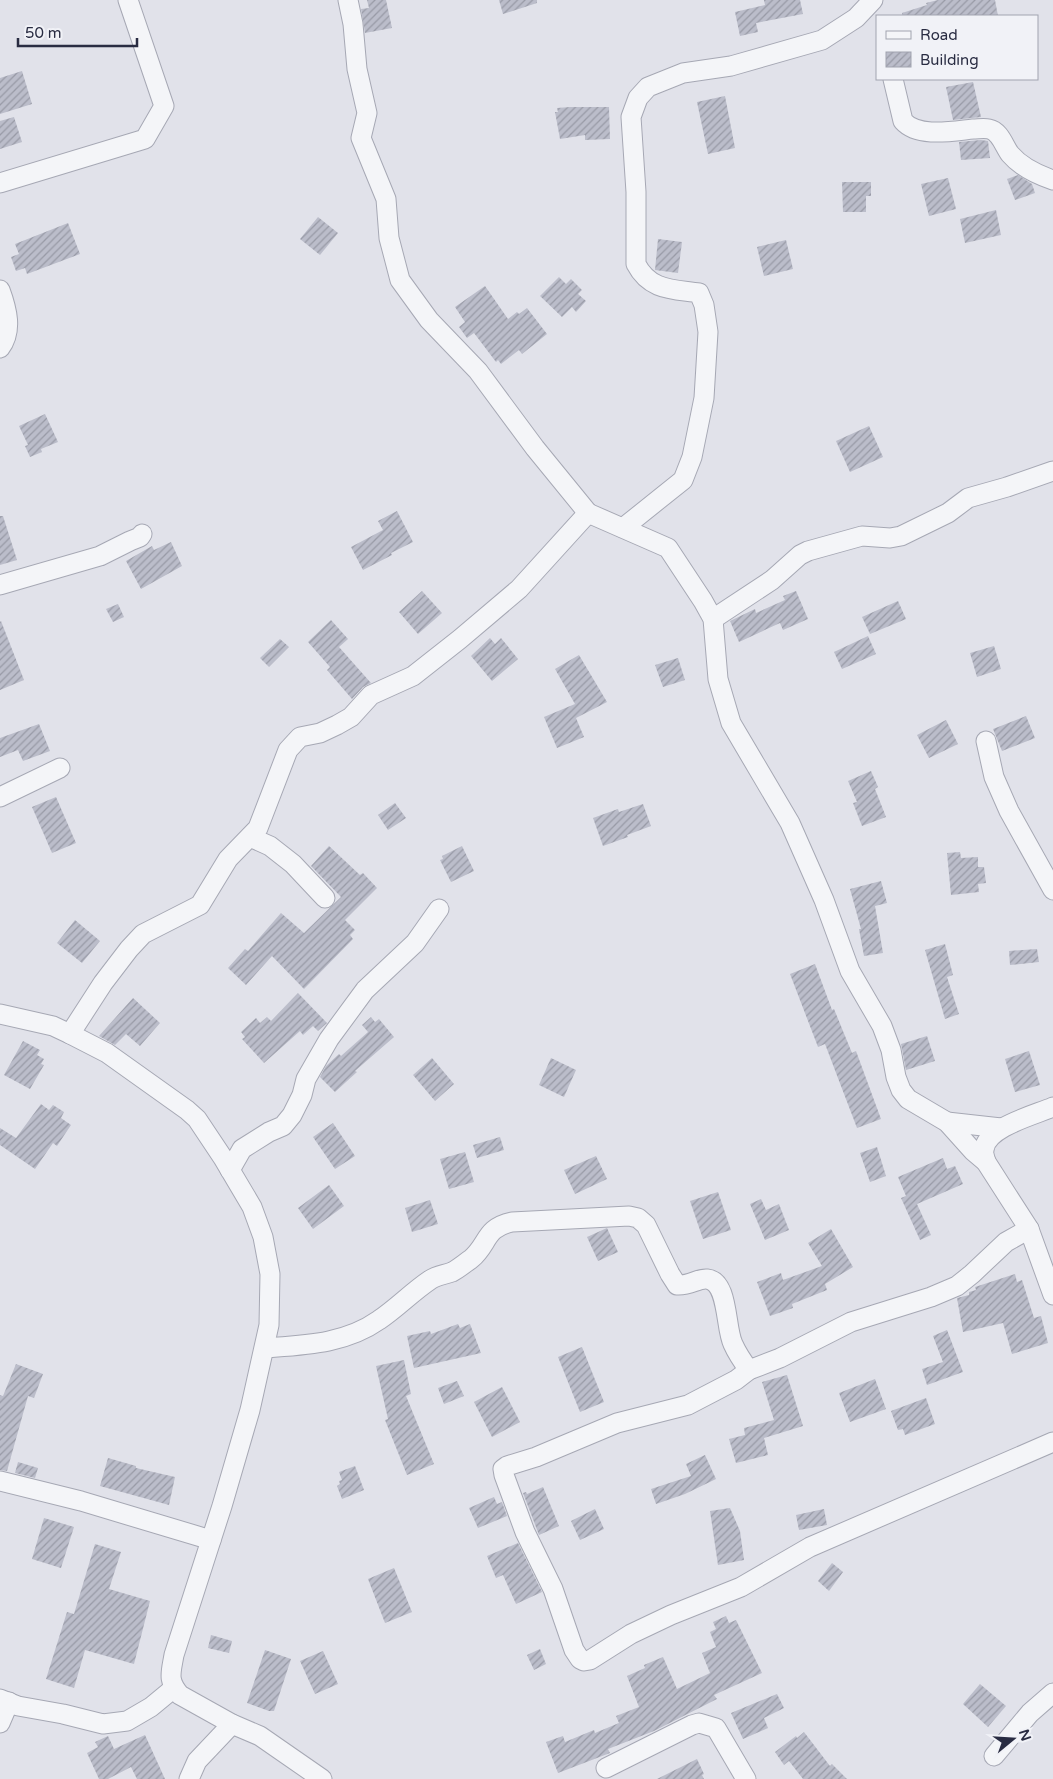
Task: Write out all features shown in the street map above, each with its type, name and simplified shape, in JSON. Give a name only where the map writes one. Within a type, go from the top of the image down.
[{"type":"street","points":[[0,183],[145,139],[164,106],[128,0]]},
{"type":"street","points":[[348,0],[353,24],[357,69],[367,113],[361,138],[386,199],[389,238],[400,280],[429,320],[478,371],[535,448],[588,513],[668,548],[703,601],[713,619],[718,679],[731,723],[790,823],[824,900],[850,971],[882,1026],[891,1050],[896,1077],[901,1090],[908,1099],[947,1122],[973,1151],[986,1162],[1029,1229],[1053,1295]]},
{"type":"street","points":[[623,528],[683,480],[692,457],[704,398],[708,332],[704,305],[699,293],[656,286],[641,274],[636,264],[636,192],[630,117],[638,98],[648,87],[683,73],[731,66],[822,40],[856,18],[873,0]]},
{"type":"street","points":[[873,0],[877,15]]},
{"type":"street","points":[[893,80],[904,121],[908,126],[916,129],[944,132],[988,128],[996,132],[1011,155],[1031,170],[1053,180]]},
{"type":"street","points":[[0,290],[5,305],[8,326],[5,342],[0,348]]},
{"type":"street","points":[[713,619],[772,580],[800,555],[808,551],[862,536],[890,538],[901,536],[948,513],[968,498],[1007,488],[1053,471]]},
{"type":"street","points":[[70,1034],[103,982],[129,948],[143,934],[200,905],[228,859],[258,828],[288,750],[300,737],[320,733],[351,717],[370,695],[413,676],[460,640],[519,589],[588,513]]},
{"type":"street","points":[[0,585],[100,556],[130,540],[140,538],[142,534]]},
{"type":"street","points":[[986,741],[994,777],[1009,812],[1053,890]]},
{"type":"street","points":[[0,797],[60,768]]},
{"type":"street","points":[[250,838],[270,846],[293,864],[324,898]]},
{"type":"street","points":[[230,1170],[242,1149],[269,1132],[283,1126],[292,1115],[302,1095],[306,1078],[329,1039],[365,990],[415,943],[439,909]]},
{"type":"street","points":[[0,1014],[53,1026],[108,1053],[187,1110],[197,1119],[252,1208],[263,1237],[270,1274],[270,1325],[250,1410],[174,1655],[170,1677],[174,1688],[180,1695],[232,1724],[260,1736],[322,1779]]},
{"type":"street","points":[[986,1162],[984,1149],[990,1138],[1001,1128],[1053,1107]]},
{"type":"street","points":[[947,1122],[1001,1128]]},
{"type":"street","points":[[265,1348],[324,1343],[345,1337],[377,1322],[430,1280],[442,1273],[451,1272],[473,1257],[491,1231],[500,1225],[512,1222],[629,1216],[638,1218],[646,1225],[677,1285],[686,1286],[705,1278],[713,1280],[718,1284],[722,1293],[732,1342],[749,1370]]},
{"type":"street","points":[[1029,1229],[1006,1242],[957,1286],[931,1297],[851,1322],[780,1358],[749,1370],[736,1380],[688,1405],[617,1424],[536,1458],[507,1466],[503,1469],[505,1482],[522,1524],[553,1589],[574,1650],[584,1662],[639,1630],[741,1587],[810,1546],[1053,1442]]},
{"type":"street","points":[[0,1481],[81,1501],[211,1540]]},
{"type":"street","points":[[0,1723],[5,1701],[103,1724],[127,1720],[151,1707],[174,1688]]},
{"type":"street","points":[[994,1756],[1030,1713],[1053,1693]]},
{"type":"street","points":[[606,1768],[699,1723],[716,1728],[746,1779]]},
{"type":"street","points":[[188,1779],[198,1760],[232,1724]]},
{"type":"building","points":[[367,0],[386,0],[392,28],[365,33],[361,9],[369,8]]},
{"type":"building","points":[[499,0],[537,0],[537,3],[503,14]]},
{"type":"building","points":[[764,0],[800,0],[803,14],[756,23],[758,32],[740,36],[735,12],[765,5]]},
{"type":"building","points":[[938,0],[995,0],[998,15],[902,15],[902,13],[927,5],[926,3]]},
{"type":"building","points":[[22,71],[32,104],[0,114],[0,78]]},
{"type":"building","points":[[973,82],[981,117],[953,120],[946,87]]},
{"type":"building","points":[[725,96],[735,148],[708,154],[697,102]]},
{"type":"building","points":[[609,107],[610,139],[585,140],[585,135],[560,139],[555,112],[558,112],[557,108]]},
{"type":"building","points":[[14,117],[22,142],[0,149],[0,121]]},
{"type":"building","points":[[988,141],[990,158],[961,160],[959,142]]},
{"type":"building","points":[[1018,175],[1032,184],[1035,193],[1015,200],[1007,179]]},
{"type":"building","points":[[948,178],[956,209],[929,216],[921,184]]},
{"type":"building","points":[[842,182],[871,182],[871,196],[866,196],[866,212],[843,212]]},
{"type":"building","points":[[996,210],[1001,235],[965,243],[960,219]]},
{"type":"building","points":[[318,217],[338,233],[320,255],[300,239]]},
{"type":"building","points":[[68,223],[80,254],[27,274],[25,268],[16,271],[11,257],[19,254],[15,244]]},
{"type":"building","points":[[658,239],[682,242],[678,273],[655,270]]},
{"type":"building","points":[[786,240],[793,269],[764,276],[757,247]]},
{"type":"building","points":[[559,277],[566,284],[571,279],[582,290],[578,294],[586,301],[576,312],[572,307],[562,317],[540,296]]},
{"type":"building","points":[[485,286],[508,319],[517,312],[519,314],[527,308],[547,334],[522,354],[519,350],[501,364],[498,360],[496,362],[474,333],[467,338],[459,327],[465,322],[455,307]]},
{"type":"building","points":[[45,414],[58,442],[41,449],[42,452],[30,457],[25,446],[28,445],[19,426]]},
{"type":"building","points":[[869,426],[883,457],[850,472],[836,441]]},
{"type":"building","points":[[397,511],[413,542],[363,570],[351,547],[383,530],[378,521]]},
{"type":"building","points":[[0,516],[3,516],[17,560],[0,565]]},
{"type":"building","points":[[171,542],[182,566],[141,589],[126,561],[152,546],[154,550]]},
{"type":"building","points":[[422,591],[442,613],[418,634],[399,612]]},
{"type":"building","points":[[796,591],[808,619],[783,630],[780,623],[739,642],[730,621],[755,609],[756,613],[785,600],[783,596]]},
{"type":"building","points":[[898,601],[906,619],[870,634],[862,617]]},
{"type":"building","points":[[118,604],[124,617],[113,622],[106,609]]},
{"type":"building","points":[[331,620],[348,639],[339,647],[371,683],[363,687],[352,699],[327,670],[330,667],[308,642]]},
{"type":"building","points":[[0,622],[24,680],[0,690]]},
{"type":"building","points":[[868,636],[876,654],[842,669],[834,652]]},
{"type":"building","points":[[490,638],[495,644],[501,638],[518,659],[492,681],[471,656]]},
{"type":"building","points":[[280,639],[289,647],[269,667],[260,658]]},
{"type":"building","points":[[994,646],[1001,669],[977,677],[970,653]]},
{"type":"building","points":[[579,655],[607,702],[576,718],[584,737],[557,748],[544,717],[575,704],[555,669]]},
{"type":"building","points":[[678,658],[685,680],[663,687],[655,665]]},
{"type":"building","points":[[1026,716],[1035,738],[1002,751],[993,729]]},
{"type":"building","points":[[946,720],[958,744],[929,758],[917,735]]},
{"type":"building","points":[[39,724],[50,751],[23,761],[18,750],[0,757],[0,738]]},
{"type":"building","points":[[871,771],[878,787],[875,789],[886,817],[862,826],[853,803],[857,802],[848,781]]},
{"type":"building","points":[[56,797],[76,843],[52,853],[32,807]]},
{"type":"building","points":[[395,803],[406,818],[388,830],[378,815]]},
{"type":"building","points":[[643,804],[651,826],[603,846],[593,818],[618,809],[619,812]]},
{"type":"building","points":[[329,846],[360,875],[363,873],[377,888],[345,920],[355,930],[350,935],[353,939],[304,989],[272,956],[246,985],[228,968],[245,949],[248,951],[281,913],[304,933],[341,897],[311,866]]},
{"type":"building","points":[[462,846],[474,871],[451,882],[440,860],[443,859],[442,856]]},
{"type":"building","points":[[960,852],[961,858],[978,857],[978,867],[984,867],[986,883],[978,884],[979,892],[951,895],[947,853]]},
{"type":"building","points":[[881,881],[887,903],[875,906],[883,953],[864,956],[859,929],[861,929],[850,889]]},
{"type":"building","points":[[75,920],[100,941],[82,963],[57,943]]},
{"type":"building","points":[[945,944],[953,975],[947,977],[959,1014],[945,1019],[925,950]]},
{"type":"building","points":[[1037,949],[1039,962],[1010,965],[1009,951]]},
{"type":"building","points":[[815,964],[832,1010],[834,1009],[852,1053],[856,1051],[881,1119],[857,1128],[825,1044],[818,1047],[790,974]]},
{"type":"building","points":[[298,993],[327,1023],[318,1031],[313,1026],[303,1035],[300,1031],[264,1063],[242,1039],[245,1037],[241,1032],[256,1018],[260,1023],[267,1017],[271,1021]]},
{"type":"building","points":[[133,998],[160,1023],[140,1046],[126,1034],[115,1045],[99,1036]]},
{"type":"building","points":[[371,1017],[375,1022],[379,1019],[394,1037],[355,1071],[357,1072],[335,1092],[320,1077],[326,1066],[339,1054],[341,1056],[368,1032],[362,1025]]},
{"type":"building","points":[[927,1036],[935,1061],[906,1070],[901,1044]]},
{"type":"building","points":[[23,1041],[40,1050],[37,1055],[44,1059],[41,1064],[44,1065],[30,1089],[4,1075]]},
{"type":"building","points":[[1029,1051],[1040,1085],[1015,1092],[1005,1059]]},
{"type":"building","points":[[432,1058],[454,1084],[435,1101],[413,1075]]},
{"type":"building","points":[[551,1058],[576,1070],[564,1097],[539,1085]]},
{"type":"building","points":[[41,1104],[49,1110],[53,1105],[64,1112],[61,1118],[71,1125],[57,1146],[53,1143],[35,1169],[0,1145],[0,1128],[16,1138]]},
{"type":"building","points":[[333,1123],[355,1156],[335,1169],[313,1137]]},
{"type":"building","points":[[500,1137],[504,1150],[477,1158],[473,1145]]},
{"type":"building","points":[[877,1147],[886,1176],[870,1182],[860,1153]]},
{"type":"building","points":[[465,1152],[474,1182],[449,1189],[440,1159]]},
{"type":"building","points":[[596,1156],[607,1179],[575,1194],[564,1170]]},
{"type":"building","points":[[943,1158],[947,1169],[955,1166],[963,1184],[917,1204],[931,1235],[920,1240],[901,1198],[906,1196],[898,1177]]},
{"type":"building","points":[[329,1185],[344,1206],[313,1229],[298,1208]]},
{"type":"building","points":[[718,1192],[731,1230],[703,1239],[690,1201]]},
{"type":"building","points":[[761,1199],[766,1210],[779,1204],[789,1230],[765,1240],[750,1204]]},
{"type":"building","points":[[430,1200],[438,1224],[412,1232],[405,1208]]},
{"type":"building","points":[[607,1228],[618,1252],[598,1261],[587,1237]]},
{"type":"building","points":[[831,1229],[853,1267],[825,1284],[827,1290],[792,1304],[793,1308],[770,1316],[757,1282],[781,1273],[783,1280],[822,1266],[808,1243]]},
{"type":"building","points":[[1015,1274],[1017,1282],[1022,1280],[1034,1318],[1041,1316],[1048,1343],[1012,1354],[1003,1323],[963,1332],[957,1298],[969,1295],[969,1292],[976,1290],[975,1287]]},
{"type":"building","points":[[458,1324],[460,1328],[470,1324],[481,1353],[414,1368],[407,1336],[430,1331],[431,1334]]},
{"type":"building","points":[[947,1330],[963,1372],[927,1385],[922,1369],[943,1362],[933,1336]]},
{"type":"building","points":[[582,1347],[604,1402],[580,1412],[558,1357]]},
{"type":"building","points":[[404,1360],[411,1394],[406,1396],[434,1464],[407,1475],[385,1420],[388,1419],[376,1366]]},
{"type":"building","points":[[16,1364],[43,1374],[34,1398],[28,1396],[7,1471],[0,1470],[0,1395],[3,1396]]},
{"type":"building","points":[[787,1375],[803,1426],[764,1438],[768,1455],[736,1463],[729,1439],[745,1435],[744,1428],[774,1420],[762,1382]]},
{"type":"building","points":[[875,1379],[886,1409],[850,1422],[839,1393]]},
{"type":"building","points":[[457,1381],[464,1396],[444,1404],[438,1388]]},
{"type":"building","points":[[502,1387],[520,1422],[492,1437],[474,1402]]},
{"type":"building","points":[[926,1398],[935,1424],[905,1435],[903,1429],[898,1430],[891,1411]]},
{"type":"building","points":[[705,1455],[716,1479],[685,1494],[656,1504],[651,1489],[691,1476],[686,1464]]},
{"type":"building","points":[[108,1458],[136,1466],[136,1468],[175,1477],[169,1505],[100,1486]]},
{"type":"building","points":[[18,1462],[38,1468],[35,1478],[15,1473]]},
{"type":"building","points":[[355,1466],[364,1490],[342,1499],[337,1486],[340,1484],[339,1481],[342,1480],[339,1472]]},
{"type":"building","points":[[543,1487],[559,1526],[539,1535],[523,1493],[526,1492],[527,1494]]},
{"type":"building","points":[[494,1497],[497,1504],[502,1502],[507,1516],[478,1528],[469,1508]]},
{"type":"building","points":[[730,1508],[740,1531],[744,1560],[718,1565],[710,1511]]},
{"type":"building","points":[[595,1509],[604,1529],[580,1540],[571,1521]]},
{"type":"building","points":[[824,1509],[827,1525],[799,1530],[796,1515]]},
{"type":"building","points":[[44,1518],[74,1527],[61,1568],[32,1559]]},
{"type":"building","points":[[518,1543],[542,1592],[516,1604],[503,1575],[496,1578],[487,1556]]},
{"type":"building","points":[[95,1544],[121,1552],[109,1589],[150,1601],[134,1664],[85,1650],[74,1688],[46,1679],[67,1612],[74,1614]]},
{"type":"building","points":[[832,1563],[843,1572],[829,1591],[818,1581]]},
{"type":"building","points":[[394,1568],[412,1612],[385,1623],[368,1579]]},
{"type":"building","points":[[726,1616],[729,1623],[736,1620],[762,1673],[714,1695],[717,1699],[654,1731],[608,1749],[610,1753],[558,1773],[546,1742],[563,1736],[565,1742],[594,1730],[595,1733],[619,1723],[616,1716],[639,1707],[627,1676],[645,1668],[644,1665],[663,1657],[677,1689],[710,1673],[702,1653],[716,1647],[710,1632],[716,1629],[713,1622]]},
{"type":"building","points":[[211,1635],[232,1641],[229,1653],[208,1648]]},
{"type":"building","points":[[540,1649],[546,1664],[534,1670],[527,1655]]},
{"type":"building","points":[[265,1650],[291,1659],[274,1711],[247,1703]]},
{"type":"building","points":[[323,1651],[338,1684],[315,1694],[300,1661]]},
{"type":"building","points":[[980,1684],[1006,1706],[988,1727],[963,1704]]},
{"type":"building","points":[[777,1694],[784,1708],[764,1718],[768,1728],[743,1739],[731,1713]]},
{"type":"building","points":[[804,1732],[830,1766],[832,1764],[847,1779],[803,1779],[789,1761],[784,1765],[775,1752]]},
{"type":"building","points":[[145,1735],[165,1779],[137,1779],[131,1767],[108,1779],[99,1779],[87,1753],[98,1747],[95,1742],[108,1736],[114,1749]]},
{"type":"building","points":[[697,1759],[704,1774],[702,1775],[704,1779],[657,1779]]}]
